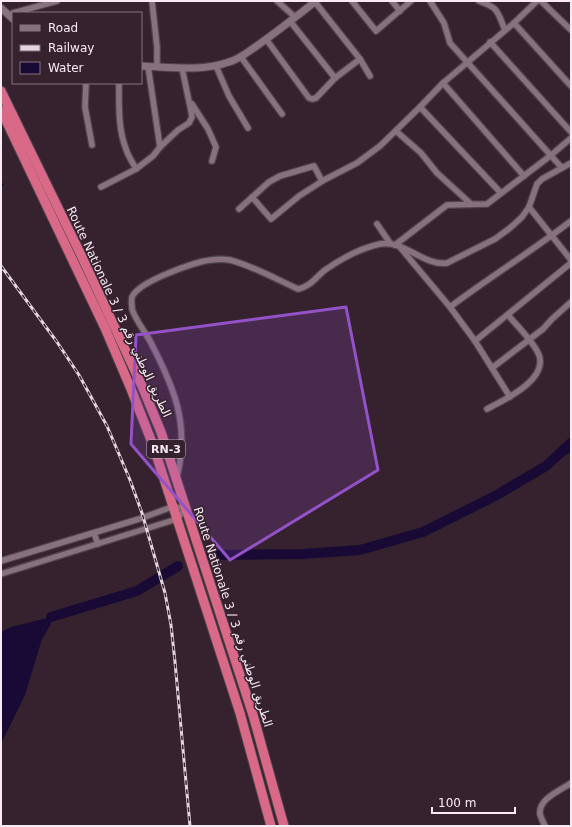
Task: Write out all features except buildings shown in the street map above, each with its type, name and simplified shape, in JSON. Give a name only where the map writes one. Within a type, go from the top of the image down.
[{"type":"highway","name":"Route Nationale 3 / الطريق الوطني رقم 3","points":[[1,91],[81,255],[142,386],[161,432],[253,715],[284,826]]},
{"type":"highway","name":"Route Nationale 3 / الطريق الوطني رقم 3","points":[[1,110],[104,328],[131,389],[153,445],[240,713],[271,826]]},
{"type":"highway","points":[[72,258],[81,255]]},
{"type":"street","points":[[22,12],[57,1]]},
{"type":"street","points":[[152,1],[157,47],[157,67]]},
{"type":"street","points":[[277,1],[335,78]]},
{"type":"street","points":[[352,1],[376,31],[411,1]]},
{"type":"street","points":[[392,1],[400,11]]},
{"type":"street","points":[[430,1],[444,24],[450,43],[562,168]]},
{"type":"street","points":[[479,1],[489,4],[495,8],[505,30]]},
{"type":"street","points":[[252,197],[271,219],[299,196],[322,181],[357,163],[380,146],[443,83],[514,23],[537,1]]},
{"type":"street","points":[[541,1],[571,30]]},
{"type":"street","points":[[160,147],[145,66],[182,68],[216,66],[229,62],[241,57],[315,2],[360,59],[370,76]]},
{"type":"street","points":[[1,8],[12,15]]},
{"type":"street","points":[[514,23],[571,86]]},
{"type":"street","points":[[266,39],[309,98],[312,99],[316,98],[335,78],[360,59]]},
{"type":"street","points":[[490,42],[571,132]]},
{"type":"street","points":[[241,57],[282,114]]},
{"type":"street","points":[[216,66],[229,96],[248,128]]},
{"type":"street","points":[[101,187],[136,169],[153,156],[178,130],[189,123],[192,117],[182,68]]},
{"type":"street","points":[[443,83],[524,176]]},
{"type":"street","points":[[86,84],[86,107],[92,145]]},
{"type":"street","points":[[119,84],[122,134],[126,149],[136,169]]},
{"type":"street","points":[[189,100],[208,129],[216,147],[212,161]]},
{"type":"street","points":[[420,107],[501,192]]},
{"type":"street","points":[[396,131],[421,153],[438,173],[471,204]]},
{"type":"street","points":[[176,479],[183,445],[179,410],[168,379],[132,309],[132,297],[136,292],[146,284],[162,276],[199,262],[212,260],[228,260],[249,267],[298,289],[306,287],[340,260],[365,248],[394,244],[447,205],[487,204],[571,138]]},
{"type":"street","points":[[394,244],[439,264],[447,263],[495,239],[510,228],[522,217],[529,207],[537,184],[542,179],[571,163]]},
{"type":"street","points":[[239,209],[263,186],[274,179],[287,174],[314,166],[322,181]]},
{"type":"street","points":[[475,341],[571,262],[529,207]]},
{"type":"street","points":[[450,307],[482,283],[552,236],[571,221]]},
{"type":"street","points":[[377,224],[450,307],[475,341],[510,397]]},
{"type":"street","points":[[492,368],[529,340],[571,302]]},
{"type":"street","points":[[487,409],[525,387],[534,377],[539,368],[540,362],[538,353],[508,315]]},
{"type":"street","points":[[1,561],[139,519],[172,507],[186,508]]},
{"type":"street","points":[[1,574],[176,519],[186,508]]},
{"type":"street","points":[[94,533],[98,544]]},
{"type":"street","points":[[42,549],[46,560]]},
{"type":"street","points":[[544,826],[540,814],[540,808],[543,802],[571,785]]},
{"type":"highlighted area","points":[[346,307],[378,470],[230,560],[131,444],[136,335]]},
{"type":"water","points":[[51,617],[51,624],[42,639],[25,695],[1,744],[1,632],[11,627]]},
{"type":"waterway","points":[[211,555],[302,554],[360,550],[423,532],[495,496],[546,466],[571,443]]},
{"type":"waterway","points":[[555,458],[571,452]]},
{"type":"waterway","points":[[51,617],[137,591],[178,566]]},
{"type":"railway","points":[[1,266],[57,342],[79,375],[107,426],[142,513],[165,593],[171,625],[190,826]]}]
